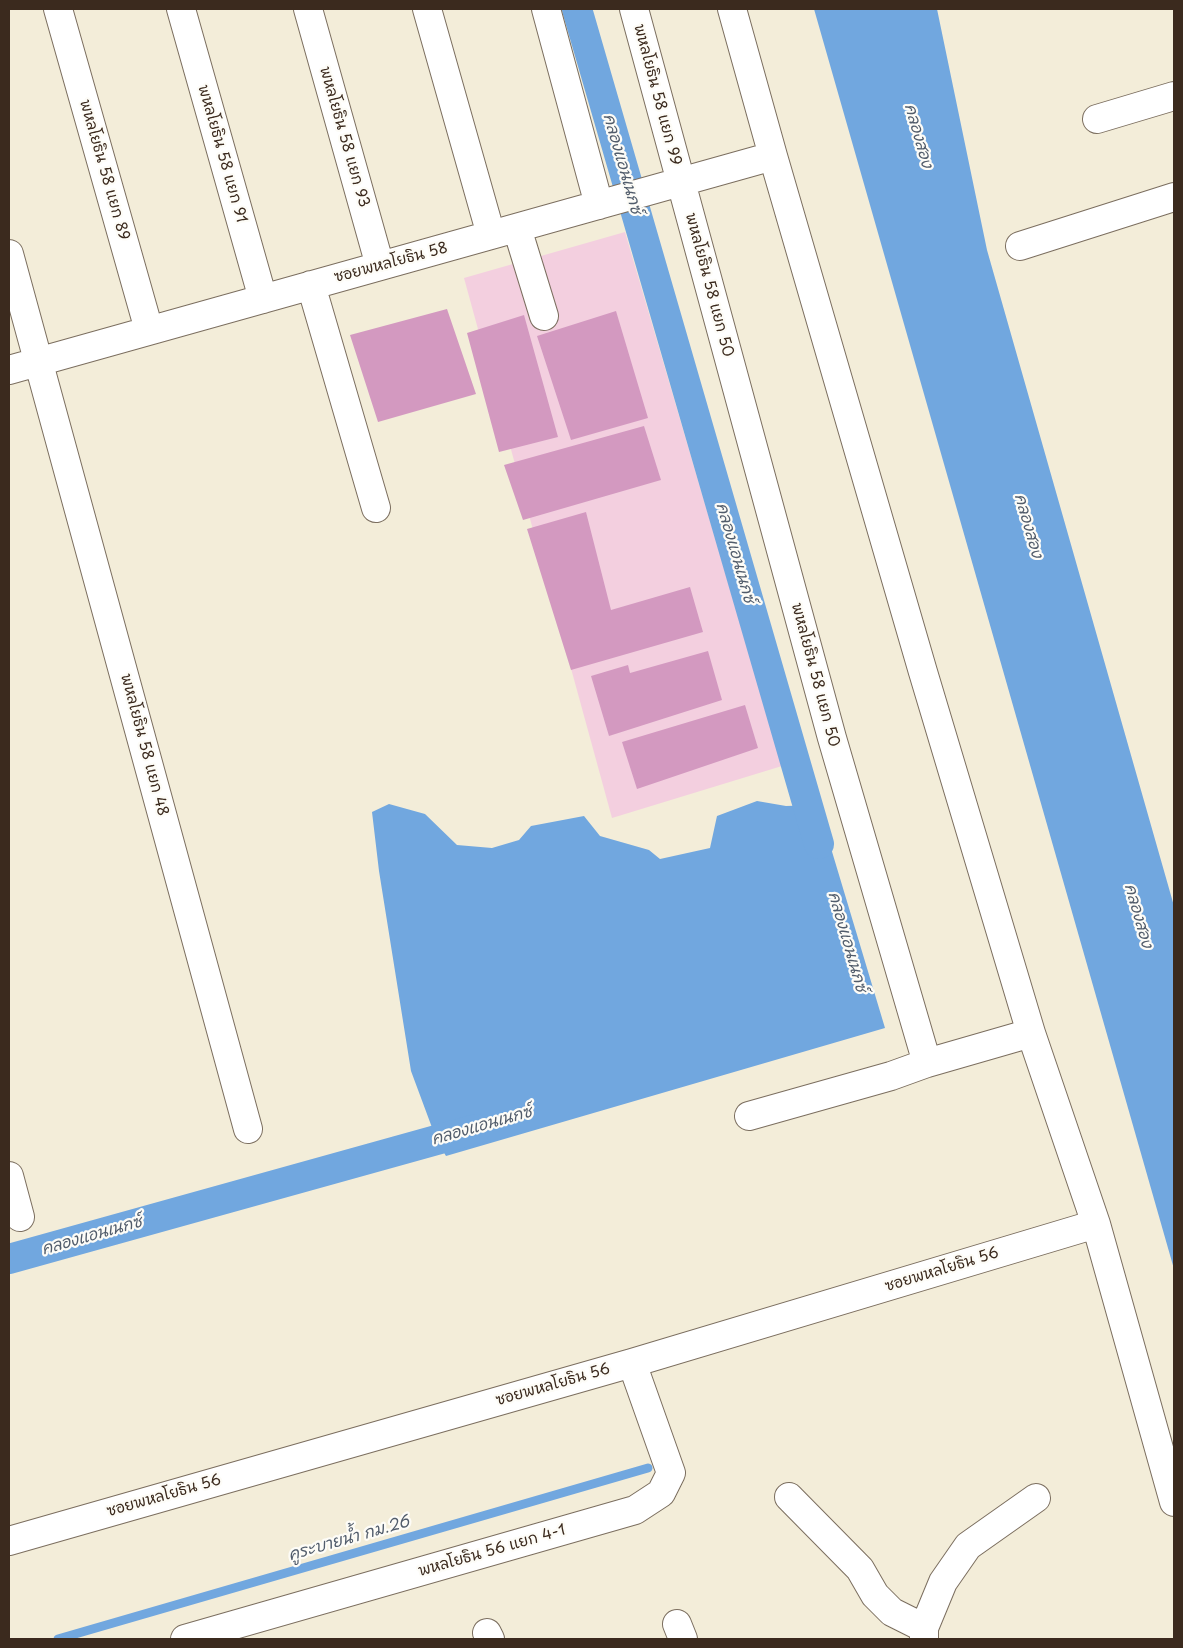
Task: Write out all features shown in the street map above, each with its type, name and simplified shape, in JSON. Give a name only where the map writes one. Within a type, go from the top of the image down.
[{"type":"street","name":"พหลโยธิน 58 แยก 89","points":[[58,9],[149,330]]},
{"type":"street","name":"พหลโยธิน 58 แยก 91","points":[[181,9],[263,299]]},
{"type":"street","name":"พหลโยธิน 58 แยก 93","points":[[308,9],[380,266]]},
{"type":"street","points":[[428,9],[491,235]]},
{"type":"street","points":[[546,9],[608,202]]},
{"type":"street","name":"พหลโยธิน 58 แยก 99","points":[[634,9],[681,182]]},
{"type":"street","points":[[732,9],[923,672],[1031,1033],[1096,1224],[1174,1502]]},
{"type":"street","points":[[1097,118],[1174,96]]},
{"type":"street","name":"ซอยพหลโยธิน 58","points":[[9,370],[773,156]]},
{"type":"street","name":"พหลโยธิน 58 แยก 50","points":[[681,182],[832,738],[927,1063]]},
{"type":"street","points":[[1020,246],[1174,198]]},
{"type":"street","points":[[517,228],[544,316]]},
{"type":"street","name":"พหลโยธิน 58 แยก 48","points":[[9,254],[248,1128]]},
{"type":"street","points":[[311,285],[376,508]]},
{"type":"street","points":[[749,1116],[891,1076],[927,1063],[1031,1033]]},
{"type":"street","points":[[9,1176],[20,1216]]},
{"type":"street","name":"ซอยพหลโยธิน 56","points":[[9,1541],[632,1363],[1096,1224]]},
{"type":"street","name":"พหลโยธิน 56 แยก 4-1","points":[[185,1639],[635,1510],[660,1494],[671,1473],[632,1363]]},
{"type":"street","points":[[789,1497],[860,1570],[875,1595],[892,1612],[924,1634],[943,1582],[968,1546],[1036,1498]]},
{"type":"shaded area","points":[[625,232],[782,766],[612,818],[464,278]]},
{"type":"water","name":"คลองสอง","points":[[814,9],[937,9],[987,250],[1174,906],[1174,1269]]},
{"type":"water","points":[[757,801],[786,806],[818,805],[885,1028],[446,1156],[437,1141],[411,1071],[379,871],[372,812],[389,804],[425,814],[457,845],[492,848],[519,840],[531,826],[584,816],[600,836],[649,850],[660,859],[710,848],[717,816]]},
{"type":"building","points":[[447,309],[476,394],[378,422],[350,335]]},
{"type":"building","points":[[616,311],[648,418],[571,440],[537,336]]},
{"type":"building","points":[[524,315],[558,437],[499,452],[467,333]]},
{"type":"building","points":[[644,426],[661,480],[523,520],[504,465]]},
{"type":"building","points":[[586,512],[611,610],[690,587],[703,632],[571,670],[527,529]]},
{"type":"building","points":[[708,651],[722,700],[609,736],[591,676],[628,665],[630,673]]},
{"type":"building","points":[[745,705],[758,748],[637,789],[622,742]]},
{"type":"waterway","name":"คลองแอนเนกซ์","points":[[577,9],[819,844]]},
{"type":"waterway","name":"คลองแอนเนกซ์","points":[[9,1259],[476,1129]]},
{"type":"waterway","name":"คูระบายน้ำ กม.26","points":[[58,1639],[648,1468]]}]
